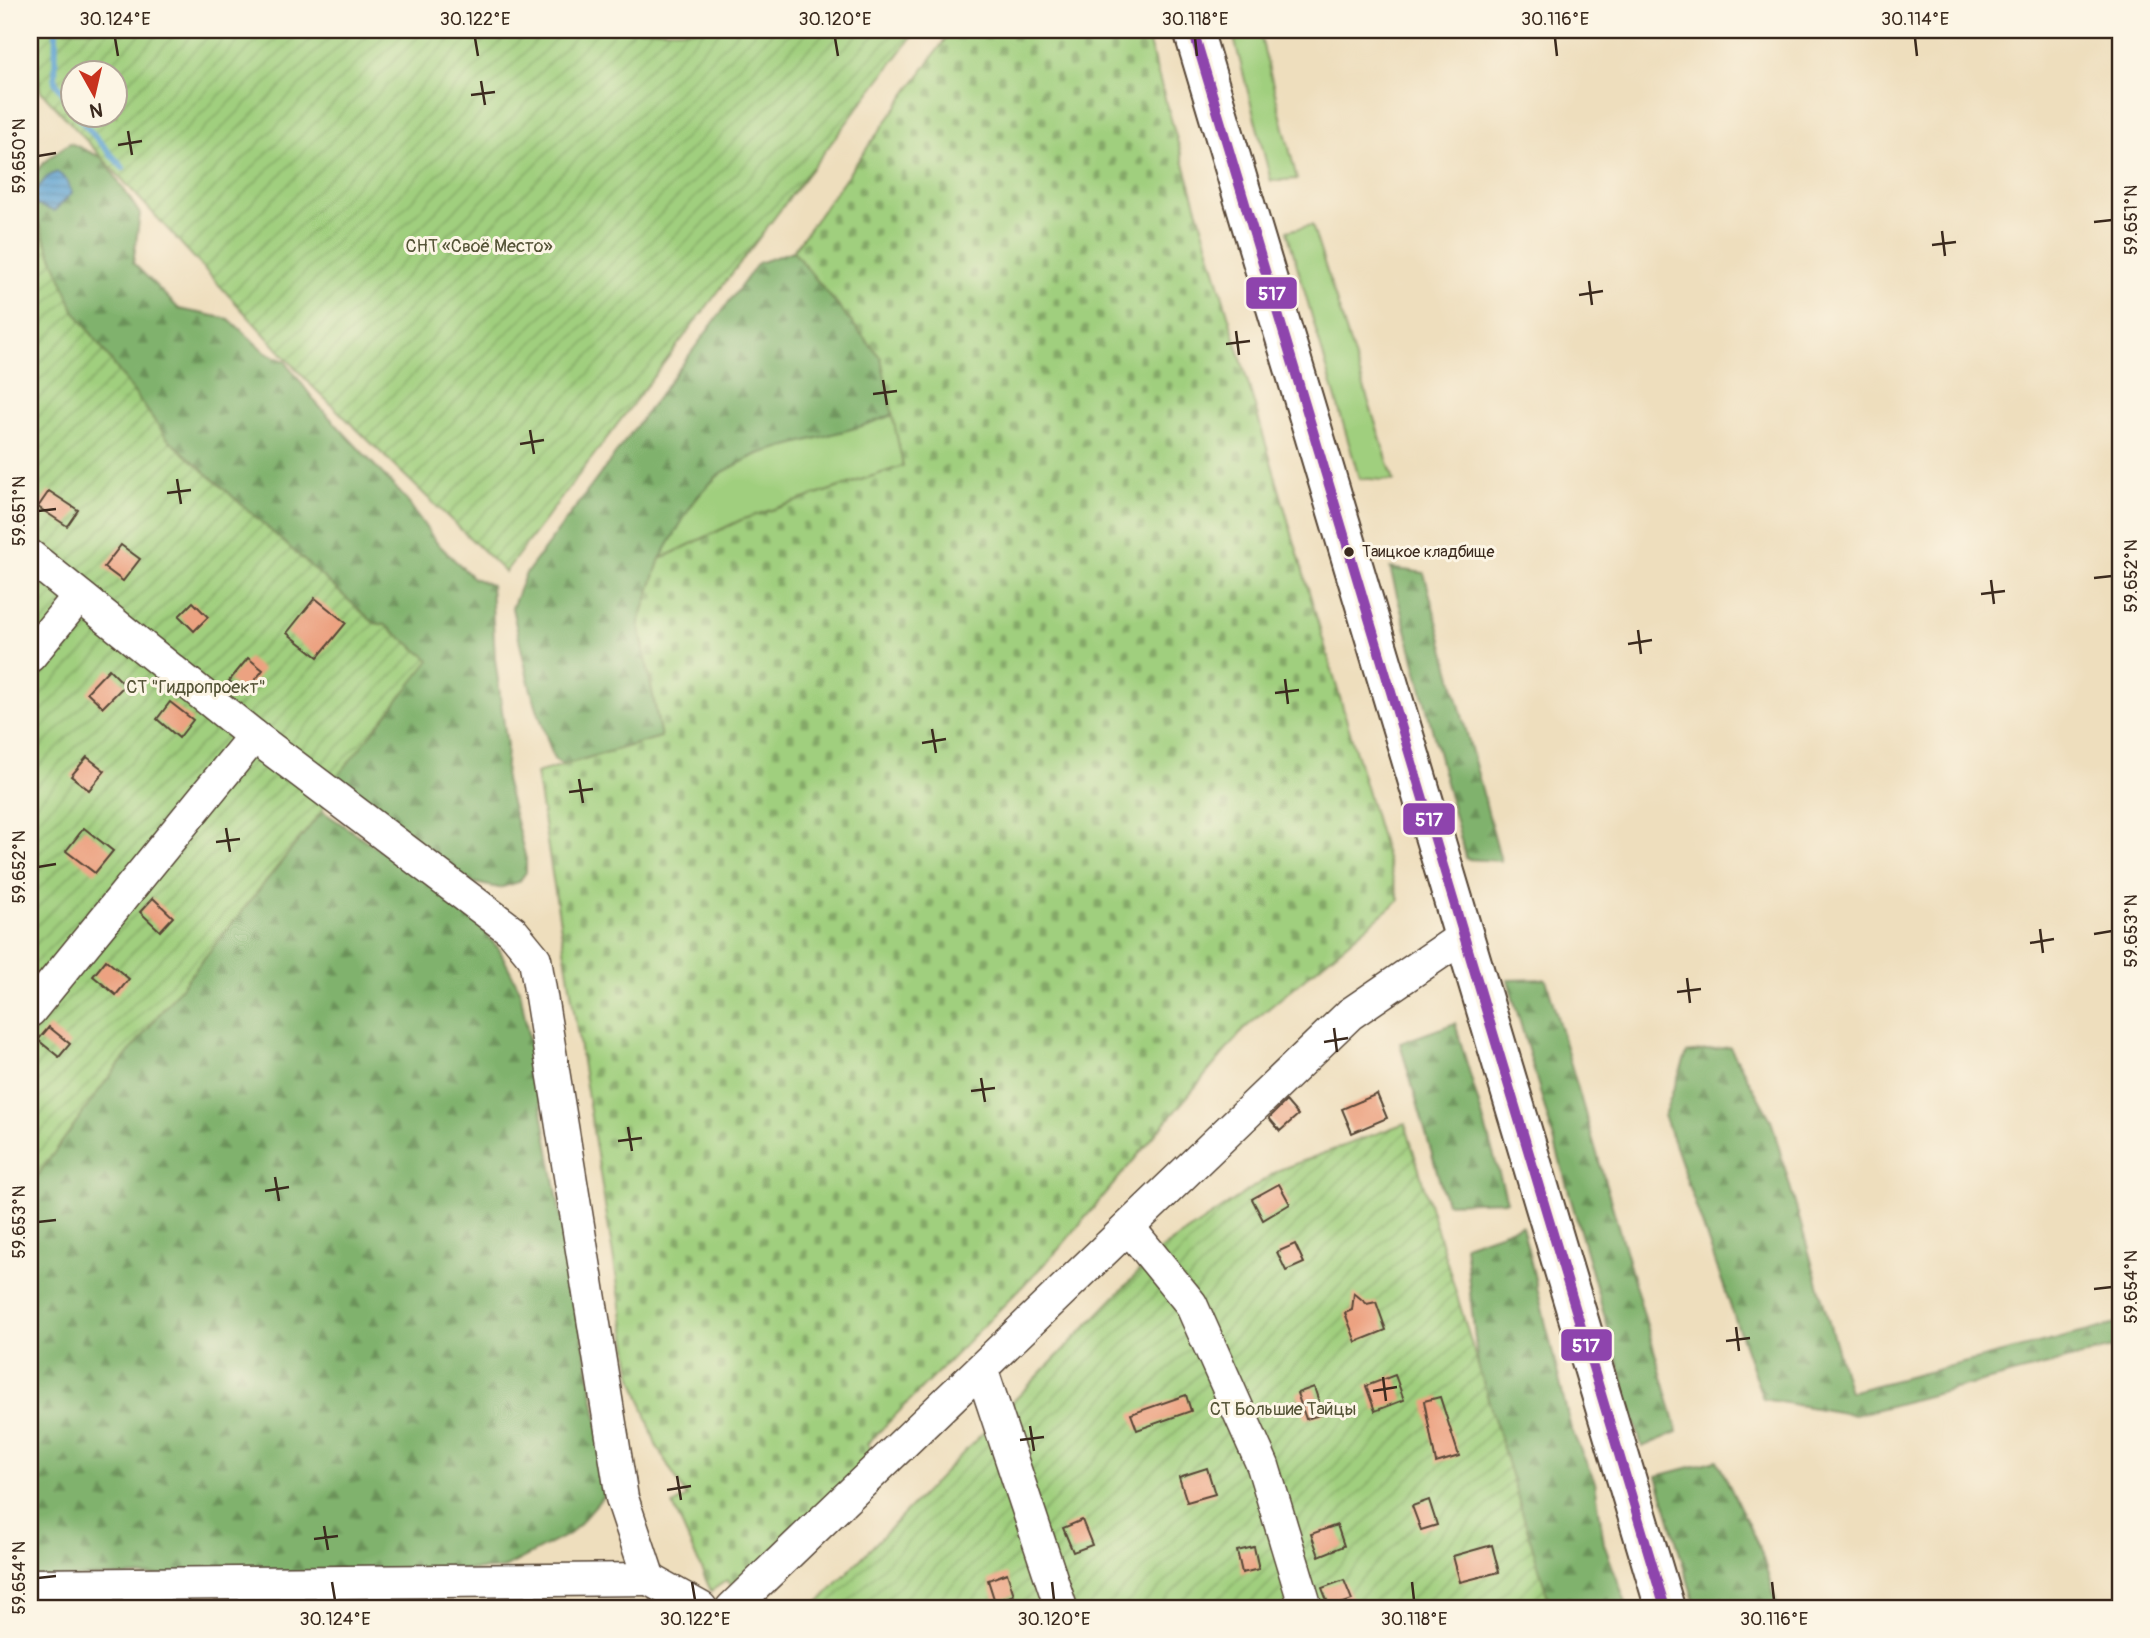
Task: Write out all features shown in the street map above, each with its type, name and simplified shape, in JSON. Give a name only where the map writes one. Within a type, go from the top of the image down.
[{"type":"main road","points":[[1193,30],[1665,1608]]},
{"type":"street","points":[[30,556],[254,736],[512,931],[535,959],[622,1498],[649,1579]]},
{"type":"street","points":[[30,656],[78,597]]},
{"type":"street","points":[[30,1012],[254,736]]},
{"type":"street","points":[[732,1608],[982,1371],[1350,1014],[1464,936]]},
{"type":"street","points":[[1129,1228],[1191,1304],[1263,1466],[1306,1608]]},
{"type":"street","points":[[982,1371],[1061,1608]]},
{"type":"street","points":[[30,1585],[649,1579],[701,1608]]},
{"type":"green space","name":"СНТ «Своё Место»","points":[[32,30],[917,30],[505,572],[311,385],[77,130],[130,130],[130,60],[60,60],[60,112],[40,90]]},
{"type":"green space","points":[[952,30],[1145,30],[1399,900],[1245,1028],[1058,1250],[867,1444],[877,1457],[741,1596],[727,1580],[711,1591],[673,1505],[687,1497],[656,1445],[632,1374],[536,773],[661,737],[639,623],[660,559],[741,520],[903,466],[881,358],[793,251]]},
{"type":"green space","points":[[1232,30],[1259,30],[1297,179],[1271,181]]},
{"type":"green space","points":[[70,143],[103,158],[140,214],[133,263],[179,309],[229,319],[266,353],[285,361],[317,404],[405,498],[436,542],[473,578],[491,585],[495,659],[507,746],[505,780],[526,859],[526,872],[519,882],[499,888],[470,882],[337,777],[429,660],[385,625],[374,623],[167,438],[74,310],[30,203],[33,182],[40,167]]},
{"type":"green space","name":"СТ \"Гидропроект\"","points":[[30,203],[74,310],[167,438],[374,623],[385,625],[430,660],[337,777],[322,811],[105,1082],[30,1186]]},
{"type":"green space","points":[[1312,225],[1394,481],[1359,478],[1287,231]]},
{"type":"green space","points":[[793,251],[881,358],[895,414],[859,427],[757,454],[719,474],[695,499],[660,559],[639,623],[661,737],[563,765],[554,759],[530,687],[512,608],[525,575],[758,263]]},
{"type":"green space","points":[[895,414],[903,466],[741,520],[660,559],[700,494],[734,465],[777,448]]},
{"type":"green space","points":[[1390,568],[1424,573],[1501,861],[1466,859]]},
{"type":"green space","points":[[322,811],[462,905],[499,949],[520,990],[610,1489],[571,1533],[502,1569],[30,1578],[30,1186],[105,1082]]},
{"type":"green space","points":[[1546,979],[1678,1432],[1642,1447],[1508,980]]},
{"type":"green space","points":[[1455,1023],[1507,1201],[1446,1203],[1400,1043]]},
{"type":"green space","points":[[1730,1047],[1771,1120],[1849,1392],[2120,1323],[2120,1346],[1855,1415],[1763,1399],[1664,1115],[1687,1053]]},
{"type":"green space","name":"СТ Большие Тайцы","points":[[1405,1123],[1551,1608],[813,1608],[1160,1250],[1279,1170]]},
{"type":"green space","points":[[1522,1225],[1571,1429],[1595,1482],[1604,1544],[1628,1608],[1543,1608],[1484,1423],[1465,1245]]},
{"type":"green space","points":[[1717,1460],[1761,1551],[1778,1608],[1696,1608],[1657,1476]]},
{"type":"water","points":[[57,172],[67,180],[72,193],[54,211],[36,205],[32,195],[47,177]]},
{"type":"building","points":[[49,491],[78,510],[67,526],[38,507]]},
{"type":"building","points":[[121,545],[140,559],[123,581],[104,567]]},
{"type":"building","points":[[315,598],[346,623],[318,657],[287,633]]},
{"type":"building","points":[[193,602],[208,617],[194,631],[179,616]]},
{"type":"building","points":[[248,658],[263,670],[245,693],[229,681]]},
{"type":"building","points":[[109,669],[125,685],[103,707],[87,692]]},
{"type":"building","points":[[170,702],[193,720],[179,738],[157,719]]},
{"type":"building","points":[[87,757],[105,771],[89,790],[71,776]]},
{"type":"building","points":[[84,828],[113,851],[95,873],[66,851]]},
{"type":"building","points":[[153,898],[173,917],[160,931],[140,912]]},
{"type":"building","points":[[106,960],[129,979],[116,995],[93,976]]},
{"type":"building","points":[[49,1027],[70,1044],[59,1057],[38,1040]]},
{"type":"building","points":[[1377,1094],[1387,1118],[1352,1133],[1342,1109]]},
{"type":"building","points":[[1286,1101],[1298,1115],[1280,1131],[1269,1118]]},
{"type":"building","points":[[1279,1184],[1290,1204],[1263,1220],[1252,1199]]},
{"type":"building","points":[[1295,1244],[1304,1263],[1286,1271],[1277,1252]]},
{"type":"building","points":[[1354,1293],[1367,1304],[1376,1302],[1386,1330],[1356,1342],[1345,1313],[1352,1310]]},
{"type":"building","points":[[1395,1375],[1404,1400],[1375,1411],[1366,1386]]},
{"type":"building","points":[[1314,1387],[1323,1414],[1306,1419],[1297,1393]]},
{"type":"building","points":[[1186,1395],[1191,1411],[1137,1430],[1131,1414]]},
{"type":"building","points":[[1440,1397],[1459,1456],[1436,1463],[1424,1401]]},
{"type":"building","points":[[1207,1468],[1215,1494],[1187,1502],[1179,1477]]},
{"type":"building","points":[[1429,1500],[1437,1525],[1421,1530],[1412,1506]]},
{"type":"building","points":[[1082,1520],[1092,1545],[1073,1552],[1063,1528]]},
{"type":"building","points":[[1337,1525],[1344,1546],[1319,1556],[1311,1534]]},
{"type":"building","points":[[1492,1545],[1499,1572],[1460,1582],[1453,1556]]},
{"type":"building","points":[[1254,1547],[1259,1569],[1242,1573],[1237,1551]]},
{"type":"building","points":[[1007,1573],[1014,1595],[995,1602],[988,1580]]},
{"type":"building","points":[[1344,1580],[1352,1600],[1330,1608],[1322,1588]]},
{"type":"waterway","points":[[56,30],[55,82],[60,89]]},
{"type":"waterway","points":[[89,130],[123,168]]},
{"type":"transit line","name":"517","points":[[1193,30],[1665,1608]]},
{"type":"place","name":"Таицкое кладбище","points":[[1349,552]]}]
